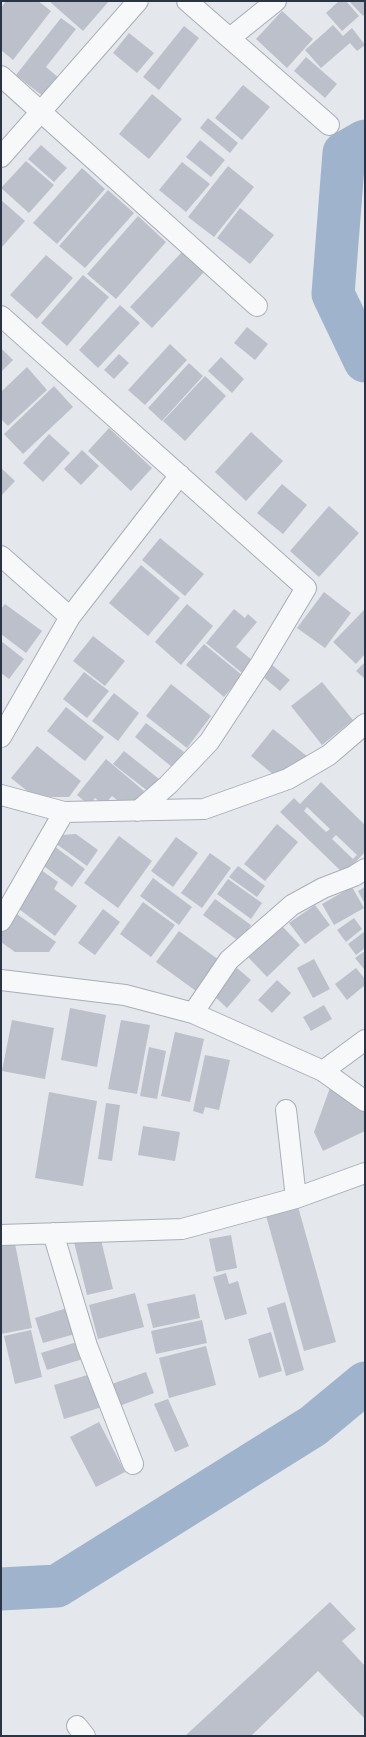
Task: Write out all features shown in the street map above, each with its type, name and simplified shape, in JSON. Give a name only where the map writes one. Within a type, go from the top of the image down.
[{"type":"street","points":[[1,157],[138,1]]},
{"type":"street","points":[[187,1],[329,125]]},
{"type":"street","points":[[230,38],[276,1]]},
{"type":"street","points":[[1,76],[257,306]]},
{"type":"street","points":[[1,316],[306,588],[261,663],[209,742],[168,785],[138,811]]},
{"type":"street","points":[[1,737],[70,617],[180,475]]},
{"type":"street","points":[[1,556],[70,617]]},
{"type":"street","points":[[1,796],[64,812],[204,809],[288,779],[328,754],[365,724]]},
{"type":"street","points":[[1,921],[64,812]]},
{"type":"street","points":[[193,1013],[229,960],[292,905],[323,888],[354,876],[365,869]]},
{"type":"street","points":[[1,980],[125,994],[193,1013],[323,1071],[365,1101]]},
{"type":"street","points":[[323,1071],[365,1040]]},
{"type":"street","points":[[286,1110],[296,1198]]},
{"type":"street","points":[[1,1235],[182,1229],[296,1198],[365,1173]]},
{"type":"street","points":[[53,1233],[87,1346],[133,1464]]},
{"type":"building","points":[[6,1],[38,1],[51,11],[13,60],[1,50],[1,8]]},
{"type":"building","points":[[49,1],[109,1],[83,31]]},
{"type":"building","points":[[339,1],[346,1],[359,16],[342,31],[326,13]]},
{"type":"building","points":[[349,1],[365,1],[365,13],[363,16]]},
{"type":"building","points":[[282,11],[313,39],[287,68],[256,39]]},
{"type":"building","points":[[61,18],[76,29],[46,67],[59,78],[44,97],[16,75]]},
{"type":"building","points":[[333,25],[343,36],[352,28],[365,45],[357,51],[350,43],[321,68],[305,50]]},
{"type":"building","points":[[184,26],[199,38],[159,90],[143,77]]},
{"type":"building","points":[[129,33],[154,53],[137,73],[113,53]]},
{"type":"building","points":[[306,57],[337,84],[325,98],[294,71]]},
{"type":"building","points":[[243,85],[270,107],[242,140],[215,118]]},
{"type":"building","points":[[152,94],[182,119],[149,159],[119,134]]},
{"type":"building","points":[[208,118],[238,143],[230,153],[200,128]]},
{"type":"building","points":[[200,140],[225,160],[211,177],[186,157]]},
{"type":"building","points":[[41,145],[67,168],[54,182],[28,159]]},
{"type":"building","points":[[26,161],[54,185],[29,213],[1,188]]},
{"type":"building","points":[[182,162],[210,184],[186,212],[159,190]]},
{"type":"building","points":[[228,166],[254,187],[214,237],[188,217]]},
{"type":"building","points":[[82,168],[105,189],[57,244],[33,223]]},
{"type":"building","points":[[108,190],[134,213],[85,268],[59,246]]},
{"type":"building","points":[[1,200],[25,221],[1,248]]},
{"type":"building","points":[[240,208],[274,235],[250,264],[217,238]]},
{"type":"building","points":[[138,216],[166,242],[116,299],[87,274]]},
{"type":"building","points":[[182,252],[204,272],[152,328],[130,307]]},
{"type":"building","points":[[46,255],[73,278],[37,319],[10,295]]},
{"type":"building","points":[[83,275],[109,297],[67,346],[41,323]]},
{"type":"building","points":[[120,305],[140,323],[98,368],[79,350]]},
{"type":"building","points":[[247,327],[268,344],[255,360],[234,343]]},
{"type":"building","points":[[170,344],[187,360],[145,405],[128,390]]},
{"type":"building","points":[[1,348],[13,360],[1,372]]},
{"type":"building","points":[[119,354],[129,363],[114,379],[104,370]]},
{"type":"building","points":[[221,357],[244,379],[232,393],[208,371]]},
{"type":"building","points":[[189,363],[203,376],[162,421],[148,408]]},
{"type":"building","points":[[27,367],[47,390],[8,426],[1,419],[1,392]]},
{"type":"building","points":[[205,376],[226,396],[185,441],[163,421]]},
{"type":"building","points":[[54,386],[73,407],[23,454],[4,434]]},
{"type":"building","points":[[109,428],[152,468],[131,491],[88,451]]},
{"type":"building","points":[[251,432],[283,461],[246,501],[215,472]]},
{"type":"building","points":[[49,434],[70,453],[43,482],[23,463]]},
{"type":"building","points":[[82,450],[99,466],[81,485],[64,469]]},
{"type":"building","points":[[1,468],[15,481],[1,496]]},
{"type":"building","points":[[282,484],[307,505],[283,534],[257,513]]},
{"type":"building","points":[[329,506],[359,533],[319,577],[290,551]]},
{"type":"building","points":[[160,538],[204,574],[185,596],[142,560]]},
{"type":"building","points":[[141,565],[180,598],[148,636],[109,603]]},
{"type":"building","points":[[324,592],[351,613],[325,648],[297,628]]},
{"type":"building","points":[[5,604],[42,631],[26,653],[1,634],[1,609]]},
{"type":"building","points":[[187,604],[213,626],[181,665],[155,642]]},
{"type":"building","points":[[234,609],[245,618],[248,614],[257,622],[236,647],[252,660],[242,673],[206,643]]},
{"type":"building","points":[[365,609],[365,654],[356,664],[333,642]]},
{"type":"building","points":[[93,636],[125,661],[105,686],[73,661]]},
{"type":"building","points":[[1,641],[24,659],[9,679],[1,673]]},
{"type":"building","points":[[204,644],[242,675],[224,697],[186,665]]},
{"type":"building","points":[[365,662],[365,679],[356,671]]},
{"type":"building","points":[[271,664],[290,680],[280,691],[261,675]]},
{"type":"building","points":[[84,672],[109,691],[87,718],[63,699]]},
{"type":"building","points":[[322,682],[353,720],[322,745],[291,706]]},
{"type":"building","points":[[171,684],[211,716],[187,748],[146,716]]},
{"type":"building","points":[[114,693],[139,713],[118,741],[92,721]]},
{"type":"building","points":[[66,707],[104,737],[85,761],[47,731]]},
{"type":"building","points":[[146,723],[184,752],[172,767],[135,737]]},
{"type":"building","points":[[273,729],[308,757],[280,780],[251,756]]},
{"type":"building","points":[[37,746],[81,781],[69,797],[51,797],[31,794],[11,778]]},
{"type":"building","points":[[124,751],[159,779],[149,792],[113,764]]},
{"type":"building","points":[[106,759],[144,791],[133,805],[125,800],[122,804],[112,796],[104,805],[95,798],[89,805],[77,795]]},
{"type":"building","points":[[321,782],[365,825],[365,852],[344,874],[280,812],[294,798],[300,804]],"holes":[[[307,807],[330,829],[326,832],[304,811]],[[336,835],[357,855],[353,859],[332,839]]]},
{"type":"building","points":[[277,824],[298,842],[265,881],[244,864]]},
{"type":"building","points":[[76,834],[98,850],[87,866],[55,843],[61,835]]},
{"type":"building","points":[[119,836],[152,861],[118,908],[84,883]]},
{"type":"building","points":[[176,837],[198,853],[173,887],[151,871]]},
{"type":"building","points":[[54,846],[85,869],[72,887],[41,864]]},
{"type":"building","points":[[210,853],[231,868],[202,908],[181,893]]},
{"type":"building","points":[[238,866],[265,886],[257,897],[229,877]]},
{"type":"building","points":[[41,870],[58,882],[54,889],[77,906],[55,936],[15,906]]},
{"type":"building","points":[[153,878],[192,907],[179,925],[140,896]]},
{"type":"building","points":[[228,879],[262,903],[251,919],[217,894]]},
{"type":"building","points":[[352,887],[364,908],[334,925],[322,904]]},
{"type":"building","points":[[365,887],[365,904],[358,891]]},
{"type":"building","points":[[215,899],[251,925],[240,942],[203,915]]},
{"type":"building","points":[[143,902],[175,925],[151,957],[120,934]]},
{"type":"building","points":[[315,905],[330,925],[305,944],[289,923]]},
{"type":"building","points":[[103,909],[120,922],[95,955],[78,943]]},
{"type":"building","points":[[14,912],[56,942],[49,952],[15,952],[1,942],[1,930]]},
{"type":"building","points":[[354,918],[362,929],[346,942],[337,930]]},
{"type":"building","points":[[282,926],[300,945],[267,977],[248,957]]},
{"type":"building","points":[[179,931],[219,960],[196,991],[156,962]]},
{"type":"building","points":[[364,932],[365,948],[356,955],[348,944]]},
{"type":"building","points":[[365,951],[365,968],[364,969],[355,958]]},
{"type":"building","points":[[314,959],[330,989],[313,998],[297,968]]},
{"type":"building","points":[[237,968],[251,980],[227,1008],[213,995]]},
{"type":"building","points":[[356,968],[365,979],[365,985],[347,1000],[335,984]]},
{"type":"building","points":[[277,980],[291,993],[272,1013],[258,1000]]},
{"type":"building","points":[[324,1005],[332,1019],[311,1031],[303,1017]]},
{"type":"building","points":[[70,1008],[106,1015],[97,1067],[61,1060]]},
{"type":"building","points":[[12,1020],[54,1028],[45,1079],[2,1071]]},
{"type":"building","points":[[121,1020],[150,1025],[137,1094],[108,1089]]},
{"type":"building","points":[[175,1032],[204,1039],[190,1102],[161,1096]]},
{"type":"building","points":[[149,1047],[166,1051],[157,1099],[140,1096]]},
{"type":"building","points":[[205,1055],[230,1060],[219,1110],[205,1107],[203,1114],[193,1111]]},
{"type":"building","points":[[331,1085],[365,1106],[365,1131],[323,1151],[314,1132]]},
{"type":"building","points":[[49,1092],[97,1101],[83,1186],[35,1178]]},
{"type":"building","points":[[106,1103],[120,1105],[112,1161],[98,1159]]},
{"type":"building","points":[[143,1126],[180,1132],[175,1161],[138,1155]]},
{"type":"building","points":[[297,1203],[336,1342],[304,1351],[265,1212]]},
{"type":"building","points":[[231,1235],[237,1268],[216,1272],[209,1239]]},
{"type":"building","points":[[100,1236],[113,1289],[87,1295],[74,1242]]},
{"type":"building","points":[[15,1244],[32,1328],[1,1334],[1,1246]]},
{"type":"building","points":[[226,1273],[229,1284],[238,1281],[247,1314],[225,1320],[213,1277]]},
{"type":"building","points":[[135,1293],[144,1327],[98,1339],[89,1305]]},
{"type":"building","points":[[195,1294],[200,1318],[153,1328],[147,1304]]},
{"type":"building","points":[[285,1302],[304,1370],[286,1376],[267,1308]]},
{"type":"building","points":[[67,1308],[75,1334],[43,1343],[35,1318]]},
{"type":"building","points":[[202,1320],[207,1343],[156,1354],[151,1331]]},
{"type":"building","points":[[31,1330],[42,1377],[15,1384],[4,1336]]},
{"type":"building","points":[[271,1332],[282,1371],[259,1378],[248,1339]]},
{"type":"building","points":[[77,1342],[83,1359],[47,1370],[41,1353]]},
{"type":"building","points":[[206,1346],[216,1385],[169,1398],[159,1358]]},
{"type":"building","points":[[146,1372],[154,1393],[114,1408],[106,1386]]},
{"type":"building","points":[[91,1374],[102,1407],[64,1419],[54,1385]]},
{"type":"building","points":[[168,1399],[189,1446],[175,1452],[154,1404]]},
{"type":"building","points":[[99,1422],[125,1472],[96,1487],[70,1437]]},
{"type":"building","points":[[330,1602],[356,1629],[342,1641],[365,1666],[365,1719],[318,1671],[251,1736],[185,1736]]},
{"type":"waterway","points":[[365,141],[344,153],[333,294],[365,361]]},
{"type":"waterway","points":[[1,1589],[57,1586],[313,1426],[365,1383]]}]
